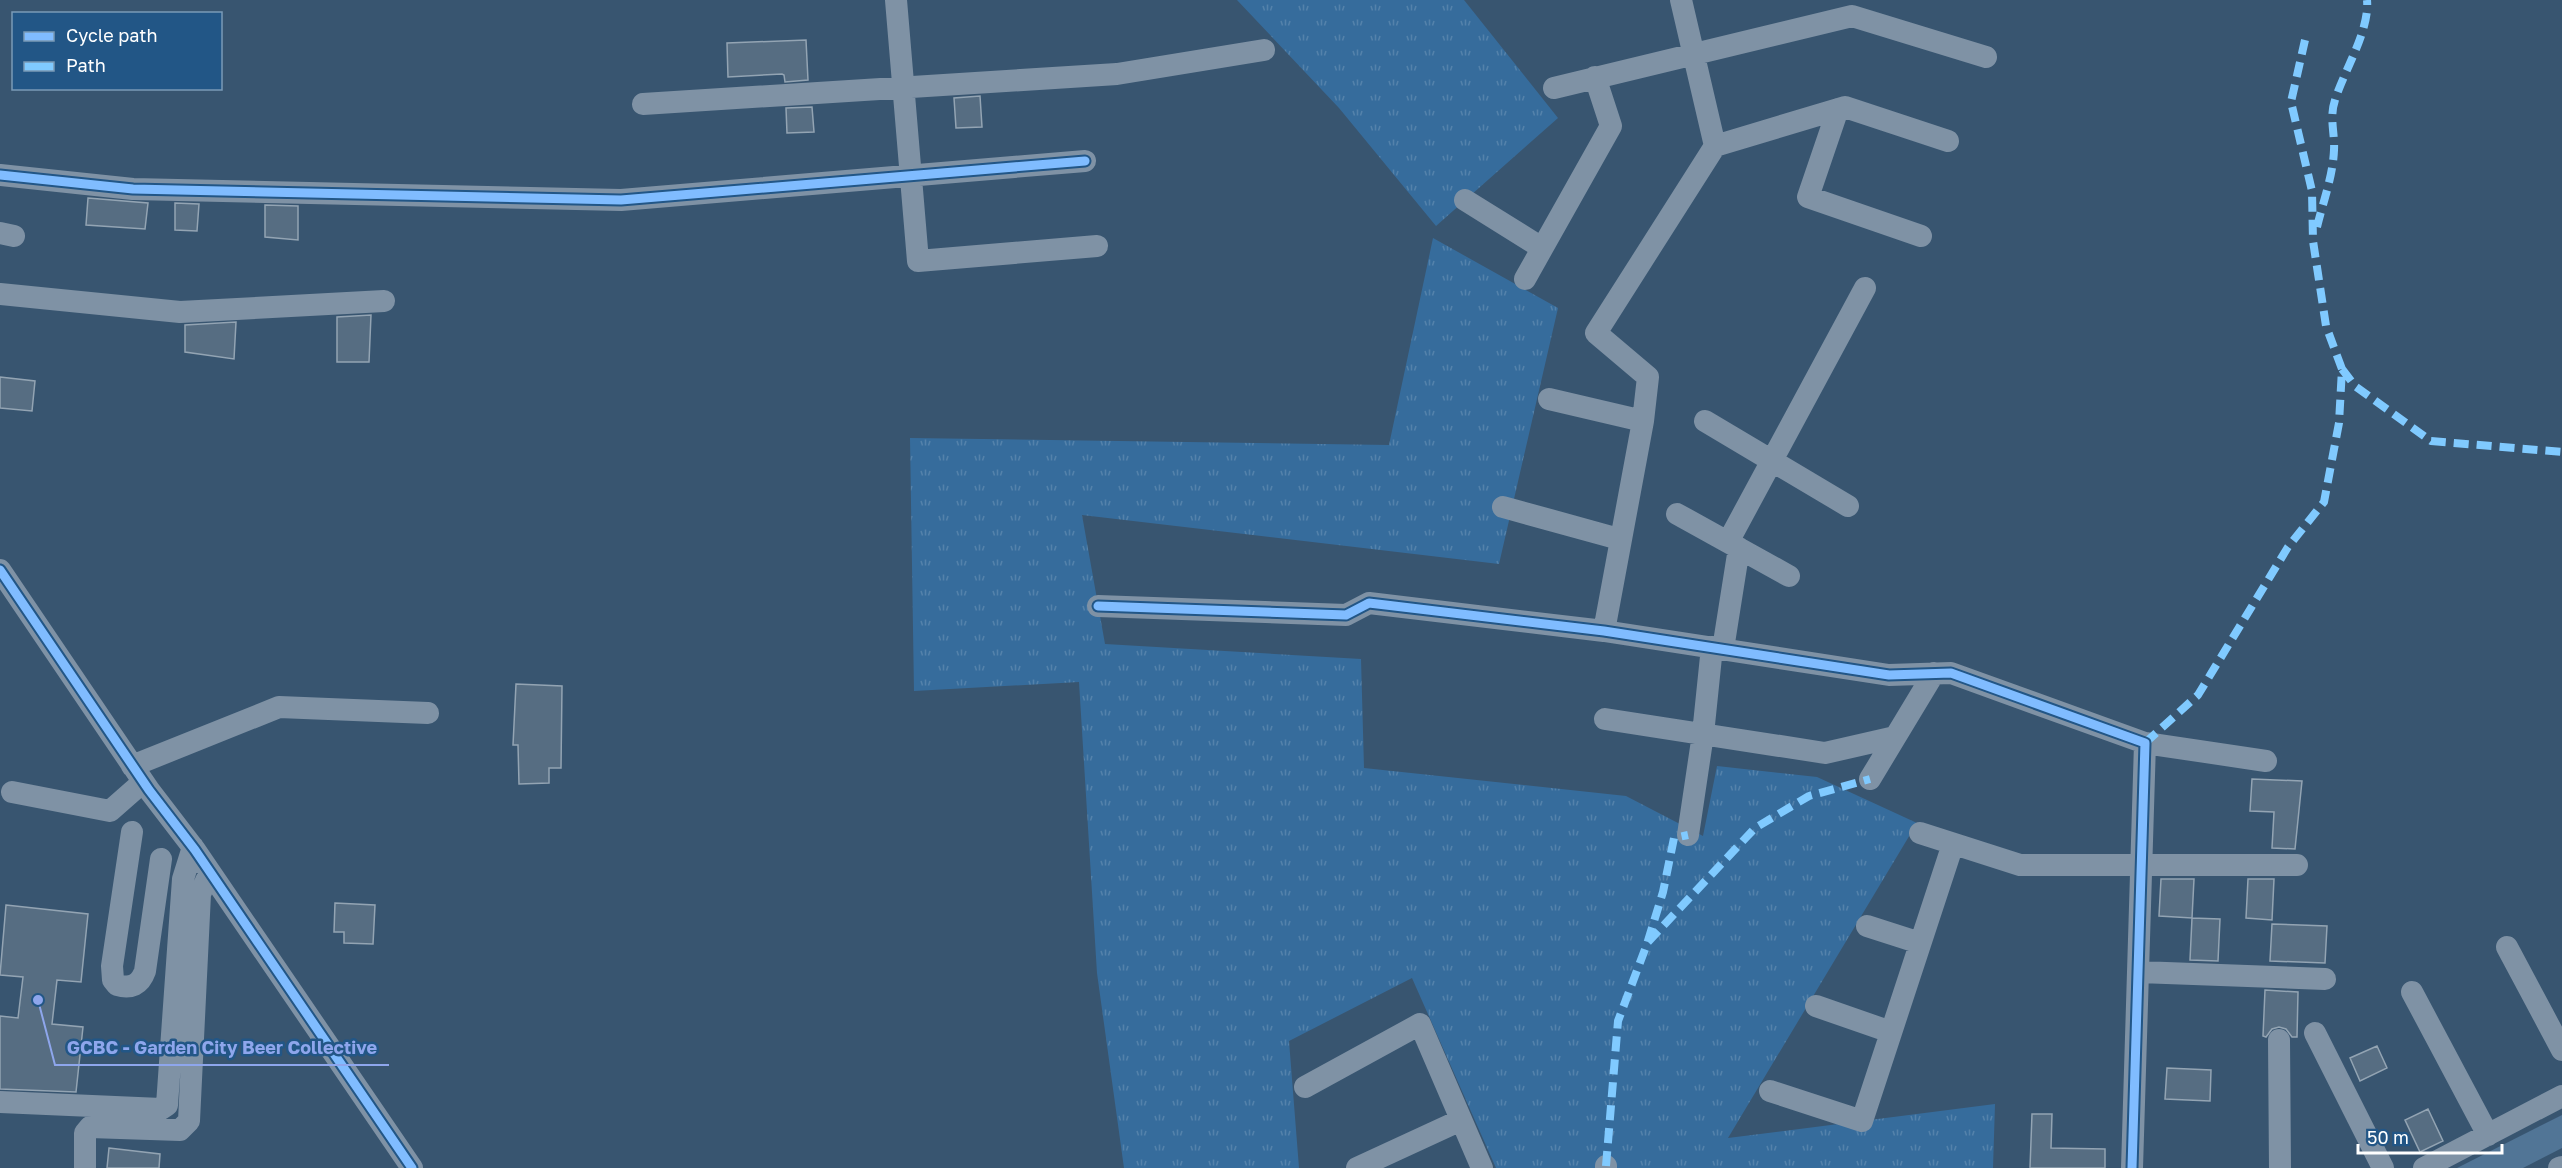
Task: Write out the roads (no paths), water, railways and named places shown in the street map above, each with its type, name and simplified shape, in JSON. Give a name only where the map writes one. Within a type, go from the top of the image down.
[{"type":"street","points":[[896,0],[918,261],[1097,246]]},
{"type":"street","points":[[1682,0],[1715,146]]},
{"type":"street","points":[[1554,88],[1852,16],[1986,57]]},
{"type":"street","points":[[643,104],[1117,74],[1264,50]]},
{"type":"street","points":[[1525,279],[1611,126],[1595,77]]},
{"type":"street","points":[[1604,631],[1619,539],[1643,421],[1648,377],[1596,333],[1715,146],[1845,107],[1948,141]]},
{"type":"street","points":[[1838,109],[1808,197],[1921,236]]},
{"type":"street","points":[[0,175],[133,189],[621,200],[1084,162]]},
{"type":"street","points":[[1465,200],[1542,248]]},
{"type":"street","points":[[1688,835],[1733,545],[1772,460],[1865,288]]},
{"type":"street","points":[[0,294],[180,312],[384,301]]},
{"type":"street","points":[[1550,399],[1643,421]]},
{"type":"street","points":[[1705,421],[1848,506]]},
{"type":"street","points":[[1503,507],[1619,539]]},
{"type":"street","points":[[1677,514],[1789,576]]},
{"type":"street","points":[[0,570],[138,774],[193,847],[412,1168]]},
{"type":"street","points":[[1098,606],[1346,615],[1369,603],[1604,631],[1889,675],[1951,673],[2145,743],[2266,760]]},
{"type":"street","points":[[1870,779],[1934,673]]},
{"type":"street","points":[[110,811],[138,774],[279,707],[428,713]]},
{"type":"street","points":[[1605,719],[1825,753],[1895,737]]},
{"type":"street","points":[[2132,1168],[2145,743]]},
{"type":"street","points":[[12,792],[110,811],[200,894]]},
{"type":"street","points":[[132,832],[112,966],[113,980],[117,985],[131,987],[142,979],[161,859]]},
{"type":"street","points":[[1920,834],[2020,865],[2141,867],[2297,865]]},
{"type":"street","points":[[1770,1091],[1862,1121],[1953,844]]},
{"type":"street","points":[[0,1102],[161,1109],[167,1105],[183,879],[193,847]]},
{"type":"street","points":[[85,1168],[85,1133],[90,1127],[180,1130],[189,1121],[200,894],[210,872]]},
{"type":"street","points":[[1867,926],[1920,943]]},
{"type":"street","points":[[2507,947],[2562,1050]]},
{"type":"street","points":[[2139,972],[2325,979]]},
{"type":"street","points":[[2412,992],[2488,1135]]},
{"type":"street","points":[[1816,1006],[1891,1032]]},
{"type":"street","points":[[1305,1087],[1420,1024],[1482,1168]]},
{"type":"street","points":[[2315,1033],[2383,1168]]},
{"type":"street","points":[[2279,1040],[2280,1168]]},
{"type":"street","points":[[2424,1168],[2562,1096]]},
{"type":"street","points":[[1357,1168],[1461,1120]]},
{"type":"place","name":"GCBC - Garden City Beer Collective","points":[[38,1000]]}]
